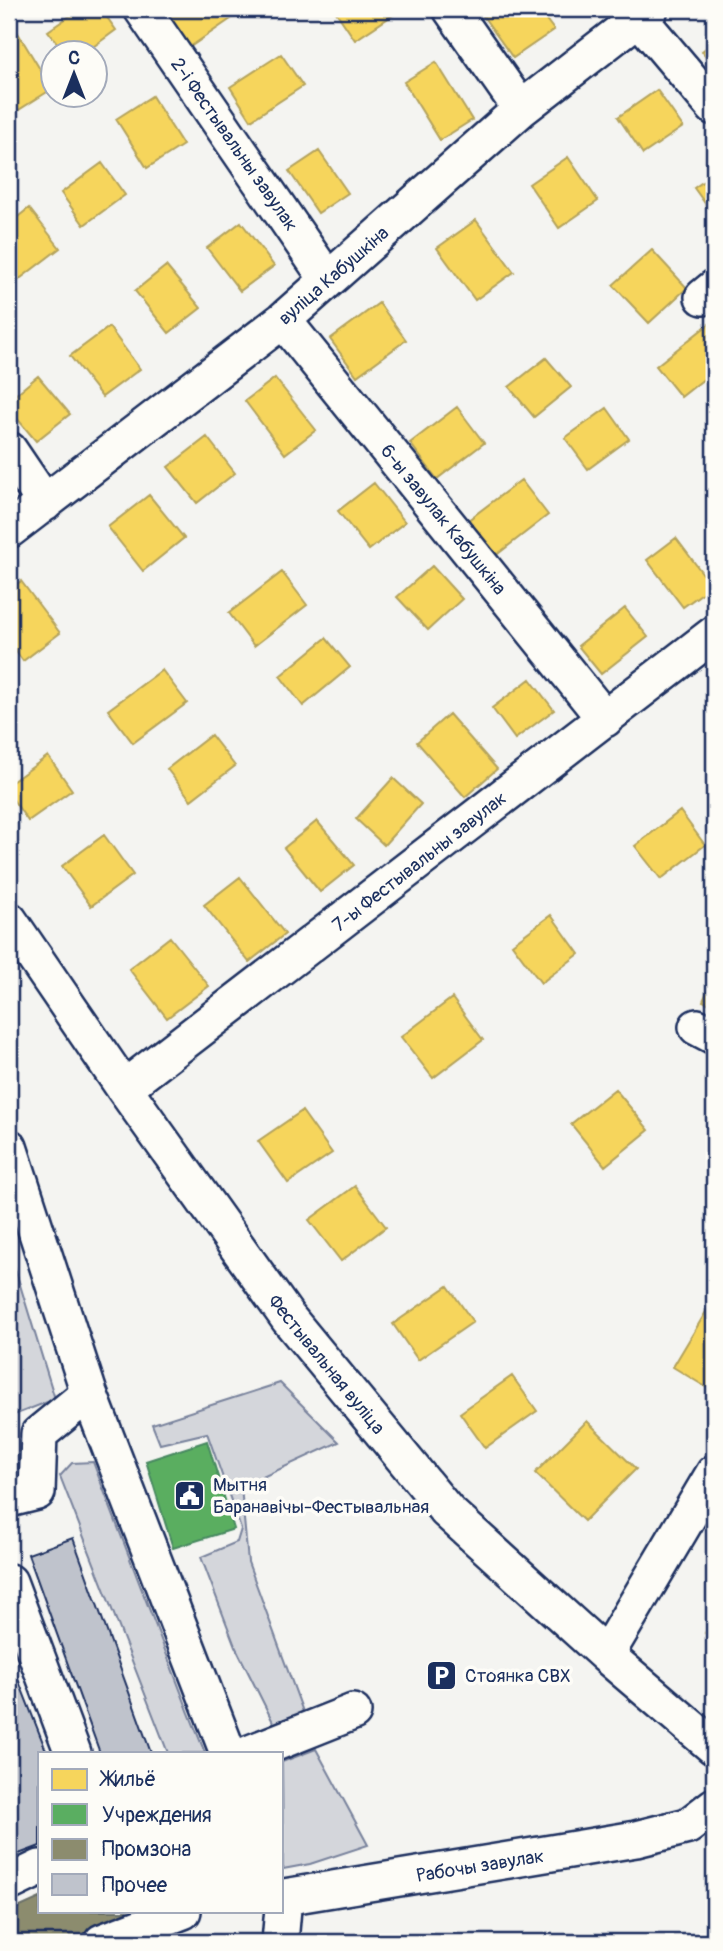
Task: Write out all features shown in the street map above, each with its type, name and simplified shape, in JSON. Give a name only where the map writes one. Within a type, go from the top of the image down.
[{"type":"street","name":"2-і Фестывальны завулак","points":[[142,9],[328,280]]},
{"type":"street","points":[[451,9],[521,109]]},
{"type":"street","name":"вуліца Кабушкіна","points":[[9,530],[283,320],[521,109],[644,13]]},
{"type":"street","points":[[644,13],[714,107]]},
{"type":"street","name":"6-ы завулак Кабушкіна","points":[[283,320],[604,719]]},
{"type":"street","points":[[9,450],[45,503]]},
{"type":"street","name":"7-ы Фестывальны завулак","points":[[124,1088],[714,634]]},
{"type":"street","name":"Фестывальная вуліца","points":[[9,920],[124,1088],[288,1318],[447,1511],[606,1655],[714,1747]]},
{"type":"street","points":[[9,1147],[89,1393],[228,1752]]},
{"type":"street","points":[[9,1499],[37,1492],[39,1434],[89,1393]]},
{"type":"street","points":[[606,1655],[714,1473]]},
{"type":"street","points":[[9,1582],[72,1752]]},
{"type":"street","points":[[253,1752],[353,1712]]},
{"type":"street","name":"Рабочы завулак","points":[[284,1897],[636,1839],[688,1826],[714,1806]]},
{"type":"street","points":[[9,1883],[38,1869]]},
{"type":"street","points":[[102,1942],[180,1912]]},
{"type":"street","name":"Рабочы завулак","points":[[280,1942],[282,1912]]},
{"type":"shaded area","points":[[9,1249],[55,1399],[9,1417]]},
{"type":"shaded area","points":[[280,1383],[339,1442],[241,1487],[248,1562],[306,1720],[277,1730],[235,1646],[201,1557],[237,1542],[241,1529],[207,1433],[160,1444],[152,1424]]},
{"type":"shaded area","points":[[93,1462],[205,1752],[168,1752],[60,1476],[72,1463]]},
{"type":"shaded area","points":[[316,1749],[368,1845],[310,1864],[284,1869],[284,1761]]},
{"type":"building: Жильё","points":[[80,9],[101,9],[116,30],[105,38],[53,38],[48,31]]},
{"type":"building: Жильё","points":[[175,9],[239,9],[241,12],[187,49],[165,16]]},
{"type":"building: Жильё","points":[[334,9],[402,9],[355,40]]},
{"type":"building: Жильё","points":[[478,9],[538,9],[554,30],[513,58]]},
{"type":"building: Жильё","points":[[18,33],[38,66],[38,98],[17,111],[9,98],[9,39]]},
{"type":"building: Жильё","points":[[714,42],[714,67],[702,51]]},
{"type":"building: Жильё","points":[[281,54],[303,86],[251,120],[230,87]]},
{"type":"building: Жильё","points":[[436,62],[472,120],[440,140],[404,82]]},
{"type":"building: Жильё","points":[[657,90],[683,127],[643,154],[618,117]]},
{"type":"building: Жильё","points":[[152,96],[183,145],[147,168],[116,119]]},
{"type":"building: Жильё","points":[[319,151],[348,193],[318,213],[289,171]]},
{"type":"building: Жильё","points":[[568,157],[598,201],[559,228],[529,184]]},
{"type":"building: Жильё","points":[[102,163],[125,195],[84,225],[61,193]]},
{"type":"building: Жильё","points":[[714,174],[714,216],[694,188]]},
{"type":"building: Жильё","points":[[29,208],[60,248],[17,281],[9,269],[9,224]]},
{"type":"building: Жильё","points":[[476,220],[514,272],[475,300],[437,248]]},
{"type":"building: Жильё","points":[[241,222],[274,266],[240,291],[207,248]]},
{"type":"building: Жильё","points":[[652,250],[687,288],[649,323],[613,285]]},
{"type":"building: Жильё","points":[[166,266],[201,308],[169,333],[135,291]]},
{"type":"building: Жильё","points":[[379,303],[406,340],[357,376],[330,339]]},
{"type":"building: Жильё","points":[[709,324],[714,330],[714,371],[681,397],[656,366]]},
{"type":"building: Жильё","points":[[109,327],[140,369],[102,397],[70,356]]},
{"type":"building: Жильё","points":[[546,358],[571,387],[534,417],[509,387]]},
{"type":"building: Жильё","points":[[38,376],[70,414],[36,441],[9,409],[9,400]]},
{"type":"building: Жильё","points":[[275,378],[316,430],[285,454],[245,401]]},
{"type":"building: Жильё","points":[[457,407],[484,443],[437,479],[410,443]]},
{"type":"building: Жильё","points":[[607,408],[629,439],[588,469],[565,438]]},
{"type":"building: Жильё","points":[[207,437],[235,473],[197,503],[168,467]]},
{"type":"building: Жильё","points":[[521,480],[548,515],[490,560],[463,524]]},
{"type":"building: Жильё","points":[[374,483],[405,522],[369,550],[338,511]]},
{"type":"building: Жильё","points":[[149,495],[184,538],[143,571],[108,527]]},
{"type":"building: Жильё","points":[[676,538],[712,586],[683,607],[647,560]]},
{"type":"building: Жильё","points":[[432,566],[462,599],[428,630],[397,597]]},
{"type":"building: Жильё","points":[[282,572],[307,605],[254,646],[229,613]]},
{"type":"building: Жильё","points":[[21,581],[60,633],[23,661],[9,642],[9,590]]},
{"type":"building: Жильё","points":[[625,608],[648,637],[601,674],[578,646]]},
{"type":"building: Жильё","points":[[326,638],[350,667],[303,706],[280,676]]},
{"type":"building: Жильё","points":[[162,670],[187,703],[133,743],[108,710]]},
{"type":"building: Жильё","points":[[530,679],[554,710],[515,739],[492,708]]},
{"type":"building: Жильё","points":[[449,714],[497,769],[465,797],[417,742]]},
{"type":"building: Жильё","points":[[211,735],[235,766],[191,800],[167,769]]},
{"type":"building: Жильё","points":[[48,756],[72,790],[28,821],[9,794],[9,784]]},
{"type":"building: Жильё","points":[[393,778],[421,804],[384,845],[356,819]]},
{"type":"building: Жильё","points":[[680,811],[705,845],[661,879],[635,846]]},
{"type":"building: Жильё","points":[[317,821],[354,865],[320,892],[284,848]]},
{"type":"building: Жильё","points":[[104,835],[133,875],[91,906],[62,866]]},
{"type":"building: Жильё","points":[[240,877],[285,934],[249,962],[204,905]]},
{"type":"building: Жильё","points":[[551,915],[579,954],[541,983],[512,944]]},
{"type":"building: Жильё","points":[[170,937],[209,986],[167,1018],[129,969]]},
{"type":"building: Жильё","points":[[714,976],[714,1006],[703,1001]]},
{"type":"building: Жильё","points":[[452,998],[483,1040],[433,1078],[401,1037]]},
{"type":"building: Жильё","points":[[615,1089],[649,1130],[605,1166],[571,1124]]},
{"type":"building: Жильё","points":[[302,1111],[332,1153],[288,1183],[258,1141]]},
{"type":"building: Жильё","points":[[355,1186],[386,1227],[341,1261],[309,1220]]},
{"type":"building: Жильё","points":[[448,1286],[473,1322],[418,1360],[393,1324]]},
{"type":"building: Жильё","points":[[710,1305],[714,1307],[714,1392],[673,1367]]},
{"type":"building: Жильё","points":[[512,1376],[537,1411],[485,1448],[460,1413]]},
{"type":"building: Жильё","points":[[587,1421],[636,1469],[584,1521],[535,1473]]},
{"type":"building: Жильё","points":[[714,1619],[714,1639],[705,1633]]},
{"type":"building: Учреждения","name":"Мытня Баранавічы-Фестывальная","points":[[207,1441],[234,1529],[173,1548],[146,1461]]},
{"type":"building: Промзона","points":[[38,1899],[38,1912],[147,1912],[75,1942],[9,1942],[9,1912]]},
{"type":"building: Прочее","points":[[73,1538],[151,1752],[100,1752],[28,1554]]},
{"type":"building: Прочее","points":[[9,1656],[47,1752],[38,1752],[38,1847],[11,1857]]},
{"type":"place","name":"Мытня Баранавічы-Фестывальная","points":[[190,1495]]},
{"type":"place","name":"Стоянка СВХ","points":[[442,1675]]}]
